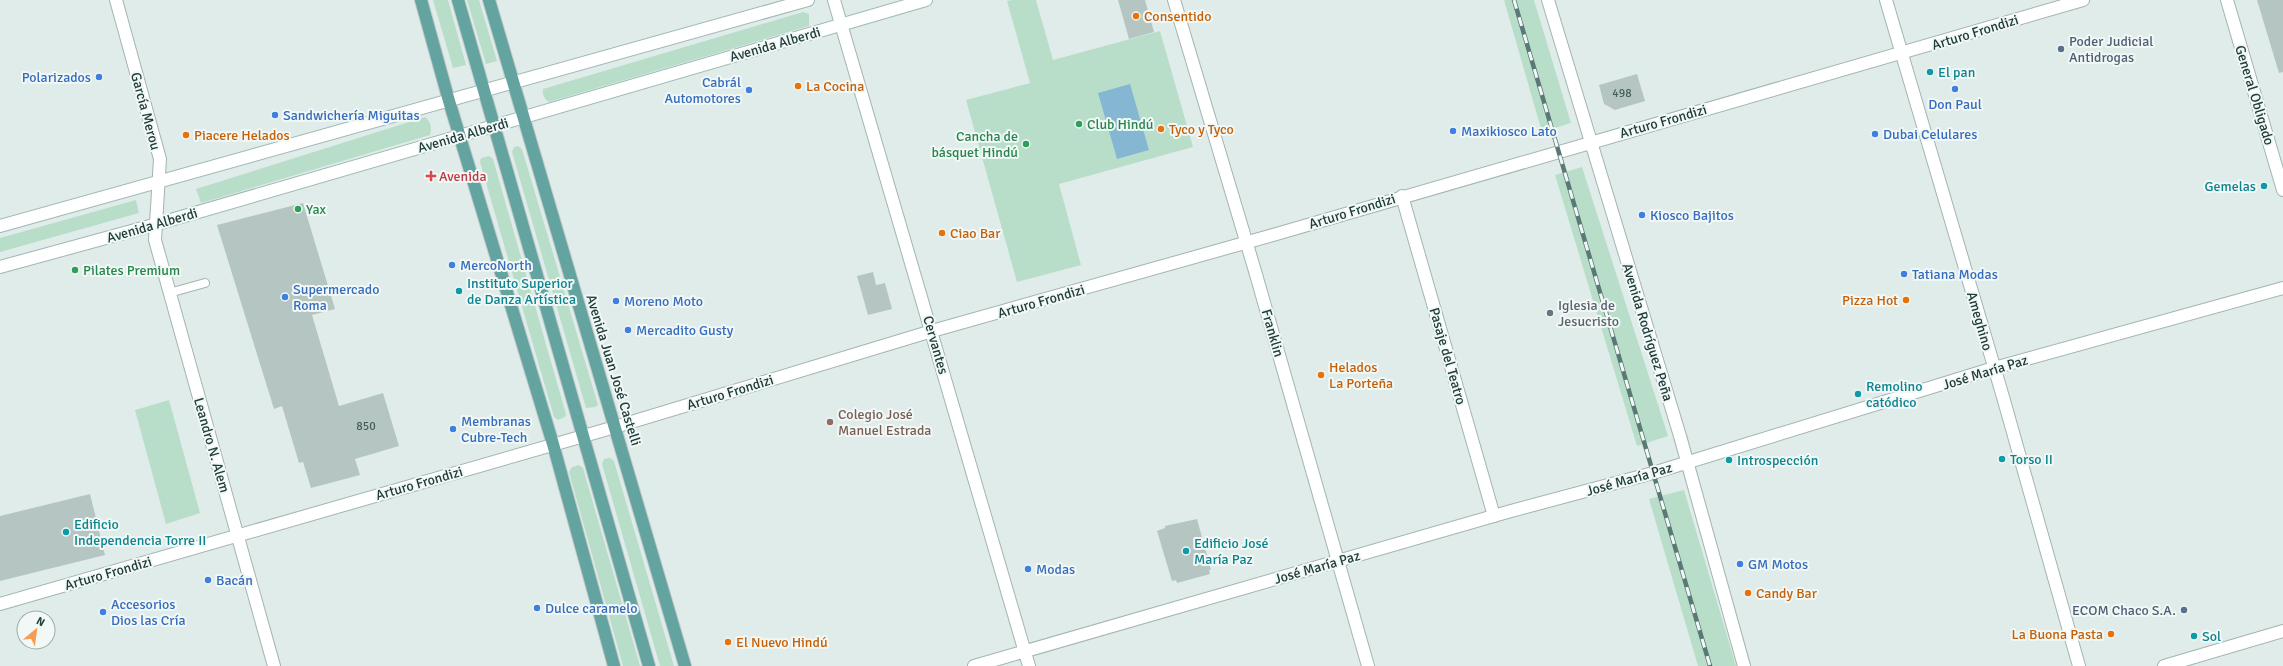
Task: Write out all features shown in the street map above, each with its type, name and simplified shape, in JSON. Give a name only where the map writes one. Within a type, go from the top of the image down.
[{"type":"main road","points":[[421,0],[449,101],[553,444],[614,666]]},
{"type":"main road","points":[[458,0],[649,666]]},
{"type":"main road","name":"Avenida Juan José Castelli","points":[[489,0],[685,666]]},
{"type":"street","name":"García Merou","points":[[116,0],[160,159],[156,224]]},
{"type":"street","points":[[0,226],[808,0]]},
{"type":"street","name":"Cervantes","points":[[834,0],[1029,666]]},
{"type":"street","name":"Avenida Alberdi","points":[[0,267],[156,224],[926,0]]},
{"type":"street","name":"Franklin","points":[[1174,0],[1247,242],[1368,666]]},
{"type":"street","name":"Avenida Rodríguez Peña","points":[[1548,0],[1687,463],[1744,666]]},
{"type":"street","name":"Ameghino","points":[[1886,0],[1994,368],[2079,666]]},
{"type":"street","name":"Arturo Frondizi","points":[[0,604],[615,427],[932,331],[1247,242],[1590,142],[1903,54],[2082,0]]},
{"type":"street","name":"General Obligado","points":[[2227,0],[2283,190]]},
{"type":"street","name":"Pasaje del Teatro","points":[[1402,196],[1494,516]]},
{"type":"street","name":"Leandro N. Alem","points":[[156,224],[155,240],[169,293],[274,666]]},
{"type":"street","name":"José María Paz","points":[[974,666],[1494,516],[1687,463],[1994,368],[2283,288]]},
{"type":"street","points":[[2164,666],[2283,631]]},
{"type":"lane","points":[[169,293],[205,283]]},
{"type":"green space","points":[[433,0],[448,0],[466,65],[453,68]]},
{"type":"green space","points":[[467,0],[479,0],[497,61],[486,64]]},
{"type":"green space","name":"Club Hindú","points":[[1036,0],[1053,60],[1160,31],[1193,147],[1059,184],[1081,265],[1017,282],[966,100],[1030,83],[1007,1]]},
{"type":"green space","points":[[1504,0],[1534,0],[1571,123],[1542,132]]},
{"type":"green space","points":[[803,12],[809,14],[809,26],[549,102],[543,95],[543,89]]},
{"type":"green space","points":[[425,117],[429,121],[431,130],[430,135],[201,203],[196,189]]},
{"type":"green space","points":[[518,146],[522,149],[598,405],[595,407],[586,408],[512,152],[514,147]]},
{"type":"green space","points":[[489,156],[493,159],[566,414],[565,417],[558,420],[554,417],[480,162],[481,158]]},
{"type":"green space","points":[[1582,167],[1668,436],[1637,446],[1555,175]]},
{"type":"green space","points":[[136,200],[139,213],[0,252],[0,238]]},
{"type":"green space","points":[[169,400],[200,513],[166,524],[135,410]]},
{"type":"green space","points":[[610,458],[614,461],[674,666],[660,666],[602,464],[604,459]]},
{"type":"green space","points":[[579,465],[583,468],[640,666],[623,666],[569,472],[572,467]]},
{"type":"green space","points":[[1684,490],[1736,666],[1698,666],[1649,499]]},
{"type":"water","points":[[1130,84],[1149,150],[1117,159],[1098,93]]},
{"type":"building","name":"Consentido","points":[[1118,0],[1145,0],[1154,32],[1129,39]]},
{"type":"building","points":[[2257,0],[2283,0],[2283,72],[2279,73]]},
{"type":"building","points":[[1637,74],[1645,101],[1615,110],[1604,104],[1599,85]]},
{"type":"building","name":"Supermercado Roma","points":[[303,203],[335,309],[312,315],[339,406],[383,393],[399,446],[355,459],[360,475],[311,488],[303,462],[299,463],[282,406],[274,409],[217,225]]},
{"type":"building","points":[[873,272],[876,285],[885,283],[892,309],[868,315],[857,276]]},
{"type":"building","name":"Edificio Independencia Torre II","points":[[90,494],[105,555],[0,581],[0,516]]},
{"type":"building","name":"Edificio José María Paz","points":[[1197,519],[1211,570],[1209,570],[1210,574],[1177,583],[1176,580],[1172,581],[1157,531],[1165,528],[1165,526]]},
{"type":"railway","points":[[1514,0],[1710,666]]},
{"type":"place","name":"Consentido","points":[[1136,16]]},
{"type":"place","name":"Poder Judicial Antidrogas","points":[[2061,49]]},
{"type":"place","name":"El pan","points":[[1930,72]]},
{"type":"place","name":"Polarizados","points":[[99,77]]},
{"type":"place","name":"La Cocina","points":[[798,86]]},
{"type":"place","name":"Don Paul","points":[[1955,89]]},
{"type":"place","name":"Cabrál Automotores","points":[[749,90]]},
{"type":"place","name":"Sandwichería Miguitas","points":[[275,115]]},
{"type":"place","name":"Club Hindú","points":[[1079,124]]},
{"type":"place","name":"Tyco y Tyco","points":[[1161,129]]},
{"type":"place","name":"Maxikiosco Lato","points":[[1453,131]]},
{"type":"place","name":"Dubai Celulares","points":[[1875,134]]},
{"type":"place","name":"Piacere Helados","points":[[186,135]]},
{"type":"place","name":"Cancha de básquet Hindú","points":[[1026,144]]},
{"type":"place","name":"Avenida","points":[[431,176]]},
{"type":"place","name":"Gemelas","points":[[2264,186]]},
{"type":"place","name":"Yax","points":[[298,209]]},
{"type":"place","name":"Kiosco Bajitos","points":[[1642,215]]},
{"type":"place","name":"Ciao Bar","points":[[942,233]]},
{"type":"place","name":"MercoNorth","points":[[452,265]]},
{"type":"place","name":"Pilates Premium","points":[[75,270]]},
{"type":"place","name":"Tatiana Modas","points":[[1904,274]]},
{"type":"place","name":"Instituto Superior de Danza Artística","points":[[459,291]]},
{"type":"place","name":"Supermercado Roma","points":[[285,297]]},
{"type":"place","name":"Pizza Hot","points":[[1906,300]]},
{"type":"place","name":"Moreno Moto","points":[[616,301]]},
{"type":"place","name":"Iglesia de Jesucristo","points":[[1550,313]]},
{"type":"place","name":"Mercadito Gusty","points":[[628,330]]},
{"type":"place","name":"Helados La Porteña","points":[[1321,375]]},
{"type":"place","name":"Remolino catódico","points":[[1858,394]]},
{"type":"place","name":"Colegio José Manuel Estrada","points":[[830,422]]},
{"type":"place","name":"Membranas Cubre-Tech","points":[[453,429]]},
{"type":"place","name":"Torso II","points":[[2002,459]]},
{"type":"place","name":"Introspección","points":[[1729,460]]},
{"type":"place","name":"Edificio Independencia Torre II","points":[[66,532]]},
{"type":"place","name":"Edificio José María Paz","points":[[1186,551]]},
{"type":"place","name":"GM Motos","points":[[1740,564]]},
{"type":"place","name":"Modas","points":[[1028,569]]},
{"type":"place","name":"Bacán","points":[[208,580]]},
{"type":"place","name":"Candy Bar","points":[[1748,593]]},
{"type":"place","name":"Dulce caramelo","points":[[537,608]]},
{"type":"place","name":"ECOM Chaco S.A.","points":[[2184,610]]},
{"type":"place","name":"Accesorios Dios las Cría","points":[[103,612]]},
{"type":"place","name":"La Buona Pasta","points":[[2111,634]]},
{"type":"place","name":"Sol","points":[[2194,636]]},
{"type":"place","name":"El Nuevo Hindú","points":[[728,642]]}]
